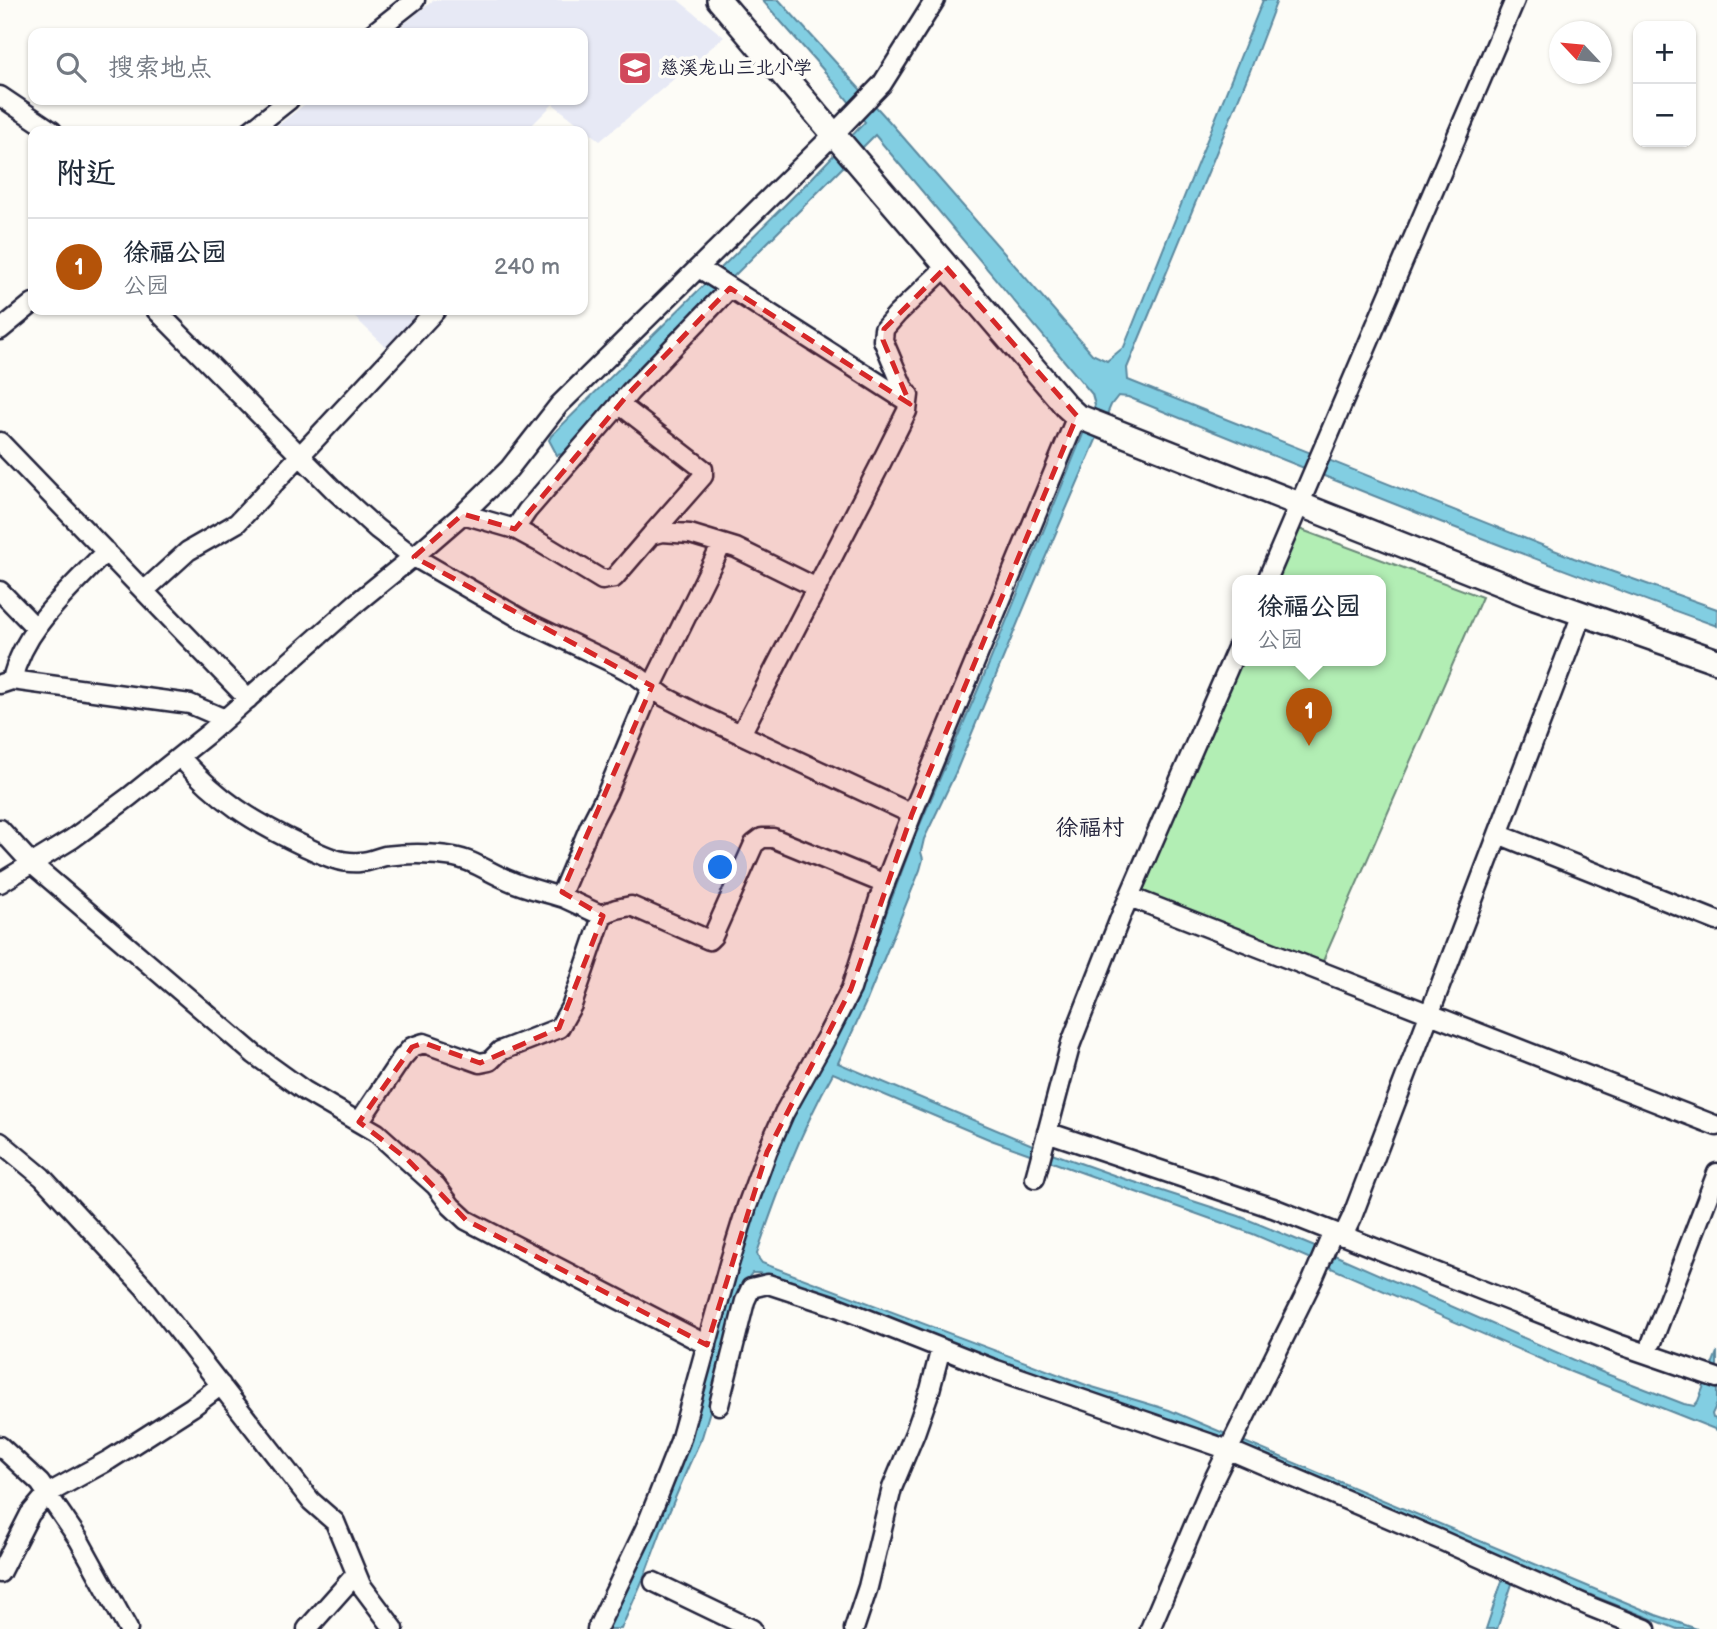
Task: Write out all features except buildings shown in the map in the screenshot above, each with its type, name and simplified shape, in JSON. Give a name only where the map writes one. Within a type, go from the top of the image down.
[{"type":"street","points":[[379,28],[415,0]]},
{"type":"street","points":[[0,883],[72,839],[180,757],[463,514],[509,469],[559,405],[882,84],[935,0]]},
{"type":"street","points":[[1269,575],[1515,0]]},
{"type":"street","points":[[725,2],[946,267],[1077,416],[1529,596],[1717,662]]},
{"type":"street","points":[[0,96],[45,126]]},
{"type":"street","points":[[256,126],[283,105]]},
{"type":"street","points":[[741,734],[907,411],[909,395],[883,340],[884,329],[946,267]]},
{"type":"street","points":[[699,268],[908,402]]},
{"type":"street","points":[[515,529],[527,511],[619,404],[730,288]]},
{"type":"street","points":[[0,330],[28,307]]},
{"type":"street","points":[[161,315],[300,456],[377,529],[414,556],[523,620],[619,666],[665,696],[912,814]]},
{"type":"street","points":[[144,591],[188,551],[237,523],[431,315]]},
{"type":"street","points":[[463,514],[515,529],[602,580],[614,578],[703,476],[703,469],[619,404]]},
{"type":"street","points":[[597,1629],[645,1529],[680,1441],[747,1206],[767,1152],[784,1112],[851,989],[885,884],[912,814],[1077,416]]},
{"type":"street","points":[[0,442],[248,699]]},
{"type":"street","points":[[651,536],[663,532],[690,534],[736,548],[817,587]]},
{"type":"street","points":[[564,898],[562,892],[652,686],[722,544]]},
{"type":"street","points":[[106,551],[43,618],[6,682],[190,704],[225,719]]},
{"type":"street","points":[[0,591],[36,628]]},
{"type":"street","points":[[1150,1629],[1212,1483],[1312,1281],[1338,1234],[1352,1217],[1582,614]]},
{"type":"street","points":[[1035,1178],[1071,1043],[1130,897],[1232,660]]},
{"type":"street","points":[[180,757],[207,786],[234,807],[267,828],[323,855],[344,862],[422,853],[458,857],[508,881],[564,898],[601,915],[631,905],[709,940],[754,844],[762,838],[773,838],[885,884]]},
{"type":"street","points":[[0,829],[32,864],[255,1055],[305,1091],[377,1133],[436,1186],[466,1220],[707,1345]]},
{"type":"street","points":[[1498,834],[1717,921]]},
{"type":"street","points":[[1130,897],[1717,1126]]},
{"type":"street","points":[[359,1122],[412,1047],[425,1043],[480,1063],[490,1061],[500,1051],[559,1028],[572,1005],[601,915]]},
{"type":"street","points":[[1047,1132],[1273,1208],[1621,1345],[1717,1378]]},
{"type":"street","points":[[0,1142],[42,1177],[144,1287],[311,1501],[335,1522],[361,1584],[394,1629]]},
{"type":"street","points":[[1652,1342],[1717,1173]]},
{"type":"street","points":[[719,1405],[745,1301],[751,1288],[768,1284],[832,1305],[991,1368],[1229,1450],[1646,1629]]},
{"type":"street","points":[[854,1629],[868,1587],[892,1488],[915,1433],[941,1348]]},
{"type":"street","points":[[0,1573],[30,1514],[47,1494],[109,1460],[192,1407],[221,1385]]},
{"type":"street","points":[[0,1446],[40,1483],[79,1540],[128,1629]]},
{"type":"street","points":[[307,1629],[356,1574]]},
{"type":"street","points":[[654,1581],[752,1629]]},
{"type":"highlighted area","points":[[946,267],[1077,416],[912,814],[851,989],[767,1152],[707,1345],[466,1220],[407,1159],[359,1122],[412,1047],[424,1043],[480,1063],[559,1028],[603,916],[562,892],[652,686],[414,557],[463,514],[515,529],[630,392],[730,288],[910,404],[883,340],[884,329]]},
{"type":"shaded area","name":"慈溪龙山三北小学","points":[[434,0],[678,0],[724,37],[600,141],[588,132],[588,126],[581,126],[554,105],[588,105],[588,28],[399,28]]},
{"type":"shaded area","name":"慈溪龙山三北小学","points":[[304,105],[552,105],[531,126],[277,126]]},
{"type":"shaded area","points":[[352,315],[421,315],[387,348]]},
{"type":"green space","points":[[1294,527],[1482,597],[1320,968],[1136,896],[1234,666],[1386,666],[1386,575],[1274,575]]},
{"type":"water","points":[[762,0],[779,0],[889,121],[1092,354],[1107,361],[1124,347],[1263,0],[1277,0],[1127,368],[1128,380],[1574,558],[1717,609],[1717,626],[1495,543],[1128,397],[1118,396],[1111,405],[955,774],[924,839],[920,870],[838,1063],[1049,1152],[1239,1216],[1604,1373],[1684,1404],[1694,1406],[1698,1401],[1717,1352],[1717,1404],[1712,1414],[1713,1418],[1717,1419],[1717,1430],[1561,1368],[1253,1234],[991,1140],[833,1073],[773,1207],[757,1253],[759,1259],[762,1263],[1089,1386],[1169,1410],[1656,1615],[1697,1629],[1677,1629],[1518,1566],[1497,1629],[1486,1629],[1505,1572],[1257,1454],[1177,1423],[1077,1391],[759,1273],[752,1273],[743,1285],[702,1437],[621,1629],[606,1629],[695,1418],[740,1257],[772,1164],[796,1111],[853,1002],[915,836],[1095,405],[1092,394],[875,135],[680,330],[562,454],[557,455],[549,440],[551,436],[811,179],[865,122]]},
{"type":"place","name":"慈溪龙山三北小学","points":[[635,68]]},
{"type":"place","name":"徐福公园","points":[[1309,746]]},
{"type":"district","name":"徐福村","points":[[1090,828]]}]
